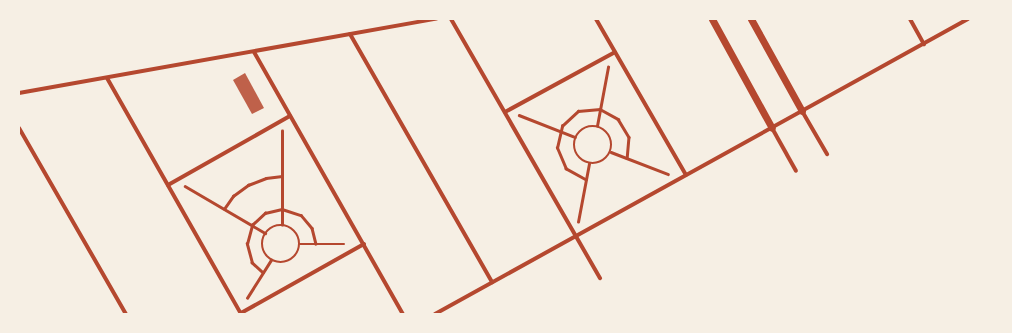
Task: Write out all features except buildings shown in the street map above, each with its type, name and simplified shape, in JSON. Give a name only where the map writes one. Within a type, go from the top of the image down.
[{"type":"street","points":[[19,93],[436,19]]},
{"type":"street","points":[[451,19],[506,111],[600,278]]},
{"type":"street","points":[[596,19],[686,175]]},
{"type":"street","points":[[712,19],[796,171]]},
{"type":"street","points":[[751,19],[826,154]]},
{"type":"street","points":[[910,19],[924,44]]},
{"type":"street","points":[[435,314],[968,19]]},
{"type":"street","points":[[350,34],[492,282]]},
{"type":"street","points":[[254,52],[404,314]]},
{"type":"street","points":[[506,111],[615,52]]},
{"type":"street","points":[[107,78],[240,312],[364,244]]},
{"type":"street","points":[[168,185],[290,116]]},
{"type":"street","points":[[19,128],[126,314]]},
{"type":"path","points":[[597,126],[610,55]]},
{"type":"path","points":[[586,180],[571,173],[563,165],[557,148],[559,131],[569,118],[578,111],[600,109],[614,115],[625,127],[629,142],[627,158]]},
{"type":"path","points":[[506,111],[575,138]]},
{"type":"path","points":[[282,120],[282,225]]},
{"type":"path","points":[[597,126],[610,135],[611,152],[601,162],[589,164],[577,155],[574,147],[575,138],[582,128],[597,126]]},
{"type":"path","points":[[611,152],[679,179]]},
{"type":"path","points":[[576,236],[589,164]]},
{"type":"path","points":[[224,209],[233,196],[248,185],[266,178],[282,176]]},
{"type":"path","points":[[176,180],[266,233]]},
{"type":"path","points":[[263,273],[252,263],[247,249],[248,234],[252,225],[264,213],[282,209],[294,211],[308,221],[314,232],[316,244]]},
{"type":"path","points":[[282,225],[296,231],[300,244],[297,255],[290,260],[279,263],[272,260],[263,249],[266,233],[272,227],[282,225]]},
{"type":"path","points":[[300,244],[364,244]]},
{"type":"path","points":[[240,312],[272,260]]}]
